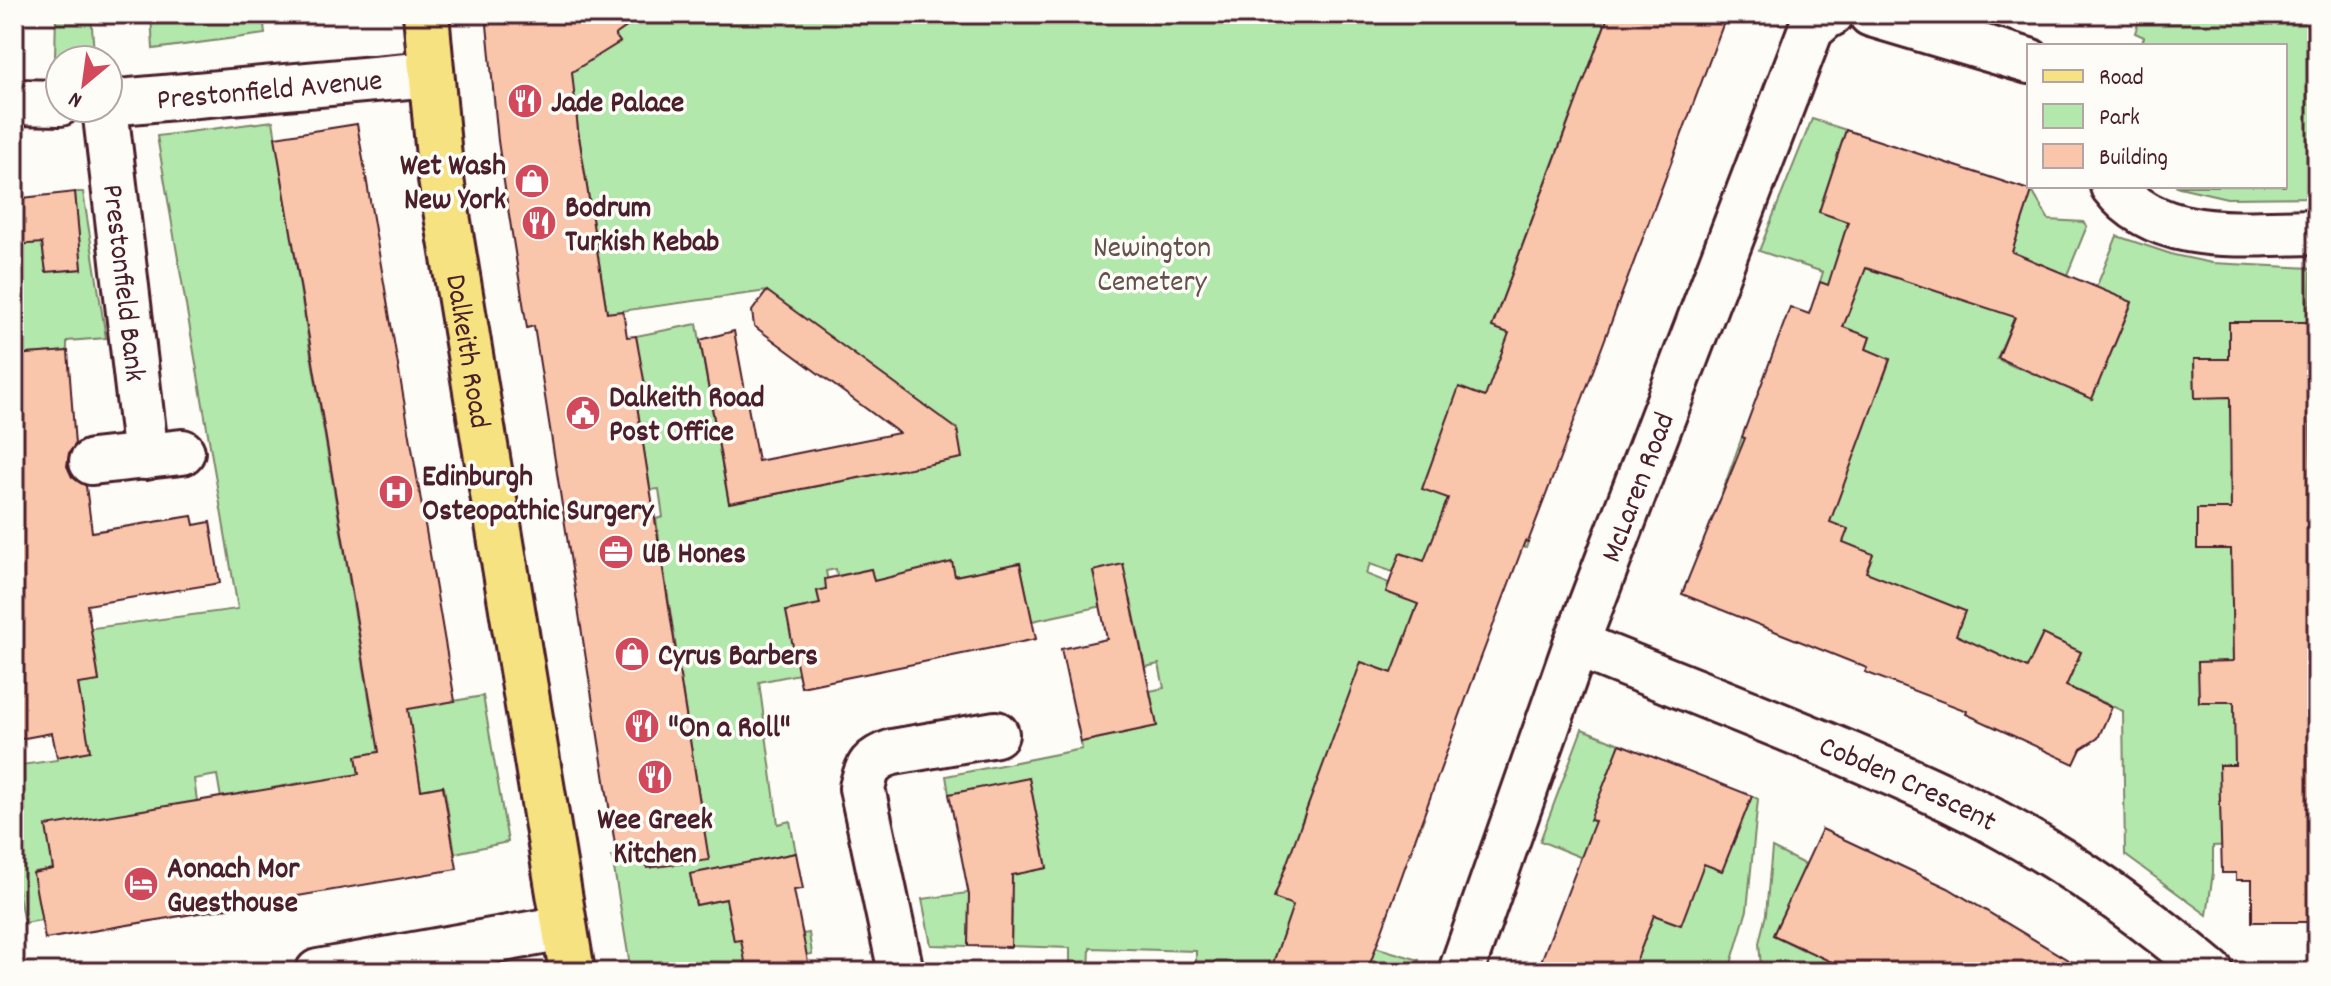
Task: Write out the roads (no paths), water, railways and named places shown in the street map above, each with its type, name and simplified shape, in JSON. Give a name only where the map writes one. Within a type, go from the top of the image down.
[{"type":"main road","name":"Dalkeith Road","points":[[426,14],[441,179],[572,972]]},
{"type":"street","name":"McLaren Road","points":[[1461,972],[1576,644],[1811,29],[1831,14]]},
{"type":"street","points":[[1871,14],[2027,60]]},
{"type":"street","name":"Prestonfield Avenue","points":[[124,102],[430,74]]},
{"type":"street","points":[[14,102],[44,103]]},
{"type":"street","name":"Prestonfield Bank","points":[[92,462],[164,454],[108,124]]},
{"type":"street","points":[[2115,188],[2142,214],[2183,228],[2217,232],[2317,232]]},
{"type":"street","name":"Cobden Crescent","points":[[1576,644],[1795,731],[1904,778],[2006,828],[2084,874],[2161,930],[2211,972]]},
{"type":"street","points":[[901,972],[862,788],[866,769],[878,757],[893,752],[996,734]]},
{"type":"street","points":[[318,972],[564,928]]},
{"type":"place","name":"Jade Palace","points":[[525,101]]},
{"type":"place","name":"Wet Wash New York","points":[[532,181]]},
{"type":"place","name":"Bodrum Turkish Kebab","points":[[539,223]]},
{"type":"place","name":"Dalkeith Road Post Office","points":[[583,413]]},
{"type":"place","name":"Edinburgh Osteopathic Surgery","points":[[396,492]]},
{"type":"place","name":"UB Hones","points":[[616,552]]},
{"type":"place","name":"Cyrus Barbers","points":[[632,654]]},
{"type":"place","name":"\"On a Roll\"","points":[[642,726]]},
{"type":"place","name":"Wee Greek Kitchen","points":[[655,777]]},
{"type":"place","name":"Aonach Mor Guesthouse","points":[[141,884]]},
{"type":"park label","name":"Newington Cemetery","points":[[1152,263]]}]
